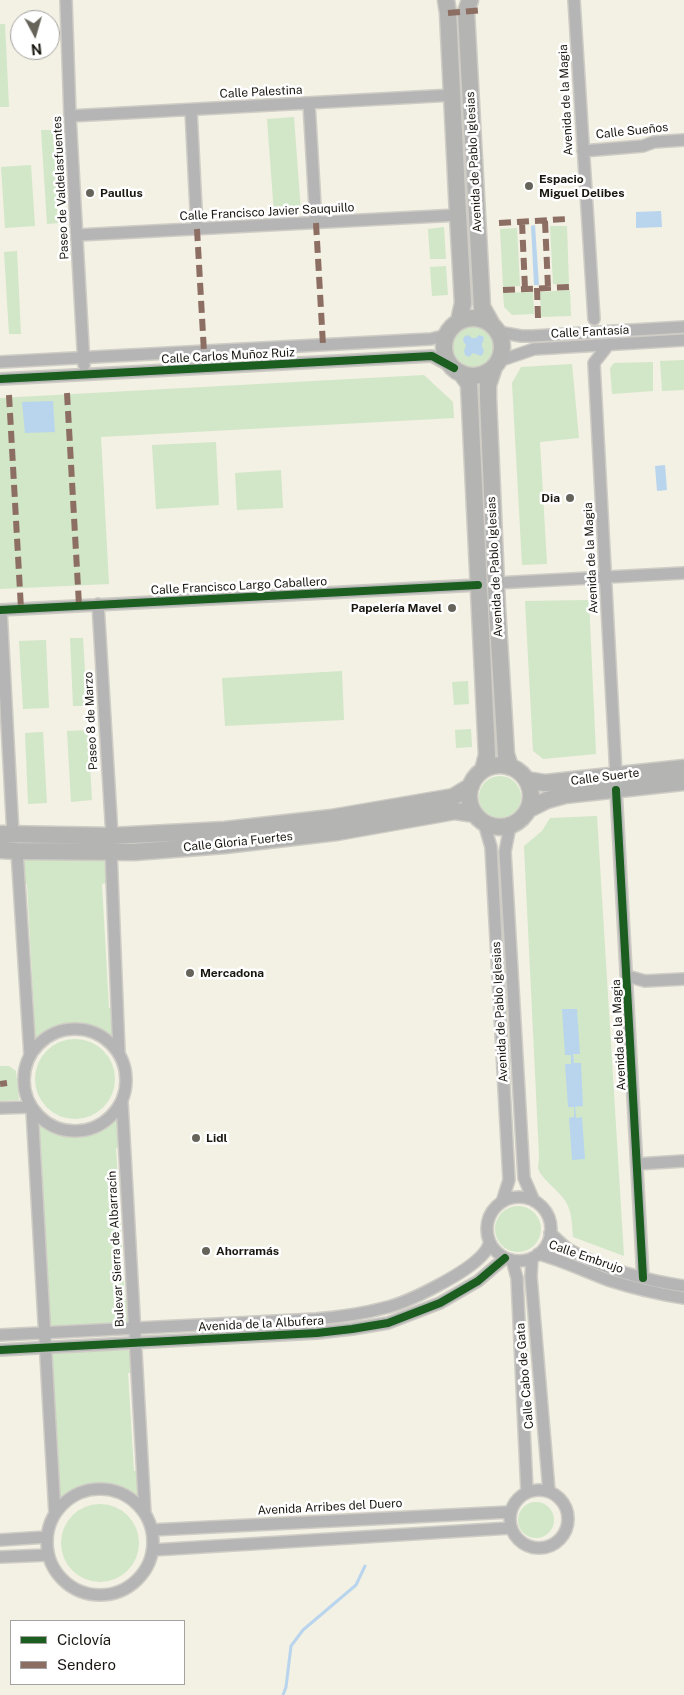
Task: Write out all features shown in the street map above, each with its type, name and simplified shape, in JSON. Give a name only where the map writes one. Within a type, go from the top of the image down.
[{"type":"street","name":"Paseo de Valdelasfuentes","points":[[66,0],[70,116],[85,375]]},
{"type":"street","name":"Avenida de Pablo Iglesias","points":[[446,0],[453,96],[463,303],[459,321]]},
{"type":"street","name":"Avenida de Pablo Iglesias","points":[[470,0],[466,12],[482,308],[495,327]]},
{"type":"street","name":"Avenida de la Magia","points":[[574,0],[594,319]]},
{"type":"street","name":"Calle Palestina","points":[[70,116],[453,96]]},
{"type":"street","points":[[309,103],[316,223]]},
{"type":"street","points":[[191,110],[197,229]]},
{"type":"street","name":"Calle Sueños","points":[[583,151],[643,146],[654,142],[684,140]]},
{"type":"street","name":"Calle Francisco Javier Sauquillo","points":[[78,235],[458,215]]},
{"type":"street","points":[[469,318],[481,318],[495,327],[502,341],[502,351],[497,364],[484,374],[479,375],[473,376],[457,371],[448,361],[445,352],[444,343],[452,327],[459,321],[469,318]]},
{"type":"street","points":[[578,334],[594,319],[607,332]]},
{"type":"street","name":"Calle Fantasía","points":[[495,327],[521,336],[684,327]]},
{"type":"street","name":"Calle Carlos Muñoz Ruiz","points":[[0,362],[431,340],[447,335]]},
{"type":"street","name":"Calle Fantasía","points":[[497,364],[534,349],[684,340]]},
{"type":"street","points":[[574,346],[594,363],[609,344]]},
{"type":"street","name":"Calle Carlos Muñoz Ruiz","points":[[0,379],[432,356],[457,371]]},
{"type":"street","name":"Avenida de la Magia","points":[[594,363],[643,1278]]},
{"type":"street","name":"Avenida de Pablo Iglesias","points":[[497,364],[488,385],[496,583],[506,748],[510,767]]},
{"type":"street","name":"Avenida de Pablo Iglesias","points":[[457,371],[470,384],[487,755],[483,770]]},
{"type":"street","points":[[496,583],[684,572]]},
{"type":"street","name":"Calle Francisco Largo Caballero","points":[[0,610],[478,585]]},
{"type":"street","name":"Paseo 8 de Marzo","points":[[98,604],[112,836]]},
{"type":"street","points":[[0,610],[10,840],[30,1055]]},
{"type":"street","points":[[497,765],[510,767],[518,771],[527,780],[531,795],[529,809],[520,820],[510,826],[500,827],[479,819],[470,801],[471,786],[476,776],[483,770],[497,765]]},
{"type":"street","name":"Calle Suerte","points":[[529,809],[547,800],[565,795],[684,768]]},
{"type":"street","name":"Calle Suerte","points":[[527,780],[545,784],[684,782]]},
{"type":"street","name":"Calle Gloria Fuertes","points":[[0,850],[10,840],[224,830],[331,818],[453,796],[471,786]]},
{"type":"street","name":"Calle Gloria Fuertes","points":[[10,840],[110,852],[225,845],[337,832],[455,812],[479,819]]},
{"type":"street","name":"Avenida de Pablo Iglesias","points":[[479,819],[491,847],[509,1180],[502,1202]]},
{"type":"street","name":"Avenida de Pablo Iglesias","points":[[510,826],[505,846],[524,1178],[534,1201]]},
{"type":"street","points":[[110,852],[119,1053],[127,1076],[122,1102],[113,1115],[101,1125],[71,1132],[56,1128],[42,1121],[31,1108],[25,1093],[23,1077],[25,1067],[30,1055],[39,1043],[52,1034],[73,1029],[96,1033],[109,1042],[119,1053]]},
{"type":"street","points":[[627,976],[645,981],[684,979]]},
{"type":"street","name":"Bulevar Sierra de Albarracín","points":[[122,1102],[145,1514]]},
{"type":"street","points":[[0,1108],[31,1108]]},
{"type":"street","points":[[31,1108],[55,1514]]},
{"type":"street","points":[[637,1164],[684,1161]]},
{"type":"street","points":[[512,1198],[534,1201],[547,1215],[550,1224],[548,1242],[535,1256],[522,1261],[508,1259],[496,1252],[487,1234],[487,1225],[495,1208],[502,1202],[512,1198]]},
{"type":"street","name":"Calle Embrujo","points":[[550,1233],[571,1250],[600,1263],[656,1282],[684,1286]]},
{"type":"street","name":"Avenida de la Albufera","points":[[0,1335],[349,1316],[386,1308],[436,1287],[462,1271],[484,1254],[490,1243]]},
{"type":"street","name":"Calle Embrujo","points":[[535,1256],[561,1260],[608,1280],[653,1293],[684,1298]]},
{"type":"street","name":"Calle Cabo de Gata","points":[[535,1256],[531,1277],[548,1491]]},
{"type":"street","name":"Avenida de la Albufera","points":[[0,1350],[352,1330],[388,1323],[440,1303],[478,1281],[508,1259]]},
{"type":"street","name":"Calle Cabo de Gata","points":[[508,1259],[517,1278],[528,1492]]},
{"type":"street","points":[[100,1489],[118,1492],[133,1501],[145,1514],[152,1530],[153,1550],[147,1568],[136,1582],[120,1592],[102,1595],[84,1593],[68,1585],[55,1571],[48,1554],[47,1537],[55,1514],[67,1501],[83,1492],[100,1489]]},
{"type":"street","points":[[534,1490],[548,1491],[557,1496],[564,1504],[568,1513],[568,1523],[565,1532],[551,1546],[541,1549],[531,1548],[522,1544],[514,1537],[510,1528],[510,1512],[520,1496],[534,1490]]},
{"type":"street","name":"Avenida Arribes del Duero","points":[[152,1530],[510,1512]]},
{"type":"street","points":[[153,1550],[510,1528]]},
{"type":"street","points":[[0,1540],[47,1537]]},
{"type":"street","points":[[0,1557],[48,1554]]},
{"type":"green space","points":[[0,24],[5,24],[9,107],[0,107]]},
{"type":"green space","points":[[294,117],[301,212],[274,214],[267,119]]},
{"type":"green space","points":[[41,130],[53,130],[58,223],[47,224]]},
{"type":"green space","points":[[31,165],[35,226],[5,228],[1,167]]},
{"type":"green space","points":[[550,226],[567,226],[569,285],[553,284]]},
{"type":"green space","points":[[444,227],[446,259],[430,259],[428,229]]},
{"type":"green space","points":[[517,228],[520,286],[503,287],[500,229]]},
{"type":"green space","points":[[17,251],[21,334],[9,334],[4,252]]},
{"type":"green space","points":[[446,266],[448,295],[432,296],[430,267]]},
{"type":"green space","points":[[570,290],[571,316],[541,317],[540,292]]},
{"type":"green space","points":[[533,292],[534,314],[512,315],[504,307],[503,293]]},
{"type":"green space","points":[[478,325],[486,328],[492,334],[495,346],[492,358],[486,364],[470,367],[462,364],[456,358],[453,342],[456,334],[462,328]]},
{"type":"green space","points":[[684,360],[684,390],[662,391],[660,361]]},
{"type":"green space","points":[[653,362],[653,391],[612,394],[610,368],[614,363]]},
{"type":"green space","points":[[572,364],[579,438],[540,442],[547,564],[522,565],[512,383],[521,367]]},
{"type":"green space","points":[[424,375],[453,402],[454,418],[101,437],[109,584],[0,589],[0,398]]},
{"type":"green space","points":[[216,442],[219,505],[156,509],[152,445]]},
{"type":"green space","points":[[281,470],[283,508],[237,510],[235,473]]},
{"type":"green space","points":[[589,600],[596,754],[543,759],[533,751],[525,601]]},
{"type":"green space","points":[[70,638],[83,638],[87,706],[73,706]]},
{"type":"green space","points":[[46,640],[49,708],[23,709],[19,641]]},
{"type":"green space","points":[[342,671],[344,720],[225,726],[222,678]]},
{"type":"green space","points":[[468,681],[469,704],[454,705],[452,682]]},
{"type":"green space","points":[[471,729],[472,747],[456,748],[455,730]]},
{"type":"green space","points":[[88,730],[92,800],[71,802],[67,731]]},
{"type":"green space","points":[[43,732],[47,803],[28,804],[25,733]]},
{"type":"green space","points":[[504,776],[512,779],[518,785],[521,797],[518,809],[512,815],[496,818],[488,815],[482,809],[479,793],[482,785],[488,779]]},
{"type":"green space","points":[[597,816],[624,1256],[573,1237],[568,1206],[538,1168],[539,1156],[524,846],[542,831],[550,818]]},
{"type":"green space","points":[[22,858],[104,860],[107,883],[102,884],[109,1008],[113,1008],[115,1040],[93,1026],[68,1023],[51,1029],[33,1044],[31,1014],[34,1013],[27,884],[24,883]]},
{"type":"green space","points":[[75,1039],[90,1042],[103,1051],[112,1064],[115,1079],[112,1094],[103,1107],[90,1116],[75,1119],[60,1116],[47,1107],[38,1094],[35,1079],[38,1064],[47,1051],[60,1042]]},
{"type":"green space","points":[[0,1066],[9,1066],[16,1071],[19,1100],[0,1101]]},
{"type":"green space","points":[[119,1115],[121,1147],[116,1148],[125,1299],[129,1300],[129,1323],[46,1328],[45,1306],[49,1305],[41,1151],[38,1151],[36,1121],[57,1132],[79,1136],[99,1130]]},
{"type":"green space","points":[[518,1206],[531,1210],[537,1216],[541,1229],[537,1242],[531,1248],[518,1252],[505,1248],[499,1242],[495,1229],[499,1216],[505,1210]]},
{"type":"green space","points":[[127,1350],[131,1352],[132,1373],[128,1373],[134,1471],[138,1471],[140,1502],[130,1495],[119,1491],[98,1487],[76,1492],[58,1506],[59,1475],[51,1353]]},
{"type":"green space","points":[[536,1502],[549,1507],[554,1520],[549,1533],[536,1538],[523,1533],[518,1520],[523,1507]]},
{"type":"green space","points":[[92,1504],[108,1504],[122,1510],[133,1521],[139,1535],[139,1551],[133,1565],[122,1576],[108,1582],[92,1582],[78,1576],[67,1565],[61,1551],[61,1535],[67,1521],[78,1510]]},
{"type":"water","points":[[661,211],[662,227],[636,228],[636,212]]},
{"type":"water","points":[[535,225],[539,285],[534,285],[531,226]]},
{"type":"water","points":[[468,335],[472,338],[476,338],[479,335],[484,337],[482,347],[484,350],[481,356],[473,353],[469,357],[465,355],[466,345],[463,339]]},
{"type":"water","points":[[53,401],[55,432],[25,433],[22,402]]},
{"type":"water","points":[[665,465],[667,490],[657,491],[655,466]]},
{"type":"water","points":[[562,1009],[577,1009],[580,1054],[573,1054],[574,1063],[581,1063],[583,1106],[575,1107],[576,1118],[582,1117],[585,1159],[572,1160],[569,1118],[574,1117],[574,1107],[568,1107],[565,1064],[571,1064],[571,1055],[565,1055]]},
{"type":"waterway","points":[[283,1695],[286,1687],[291,1646],[303,1630],[356,1585],[365,1566]]},
{"type":"marked path","points":[[448,13],[483,10]]},
{"type":"marked path","points":[[499,223],[567,219]]},
{"type":"marked path","points":[[545,221],[548,288]]},
{"type":"marked path","points":[[522,222],[525,289]]},
{"type":"marked path","points":[[316,223],[323,345]]},
{"type":"marked path","points":[[197,229],[204,352]]},
{"type":"marked path","points":[[503,290],[570,287]]},
{"type":"marked path","points":[[537,288],[538,318]]},
{"type":"marked path","points":[[67,393],[79,605]]},
{"type":"marked path","points":[[9,395],[21,609]]},
{"type":"marked path","points":[[0,1084],[7,1083]]},
{"type":"cycle path","points":[[0,379],[432,356],[454,368]]},
{"type":"cycle path","points":[[0,610],[478,585]]},
{"type":"cycle path","points":[[616,790],[643,1278]]},
{"type":"cycle path","points":[[0,1350],[317,1333],[388,1323],[440,1303],[478,1281],[505,1258]]},
{"type":"place","name":"Espacio Miguel Delibes","points":[[529,186]]},
{"type":"place","name":"Paullus","points":[[90,193]]},
{"type":"place","name":"Dia","points":[[570,498]]},
{"type":"place","name":"Papelería Mavel","points":[[452,608]]},
{"type":"place","name":"Mercadona","points":[[190,973]]},
{"type":"place","name":"Lidl","points":[[196,1138]]},
{"type":"place","name":"Ahorramás","points":[[206,1251]]}]
